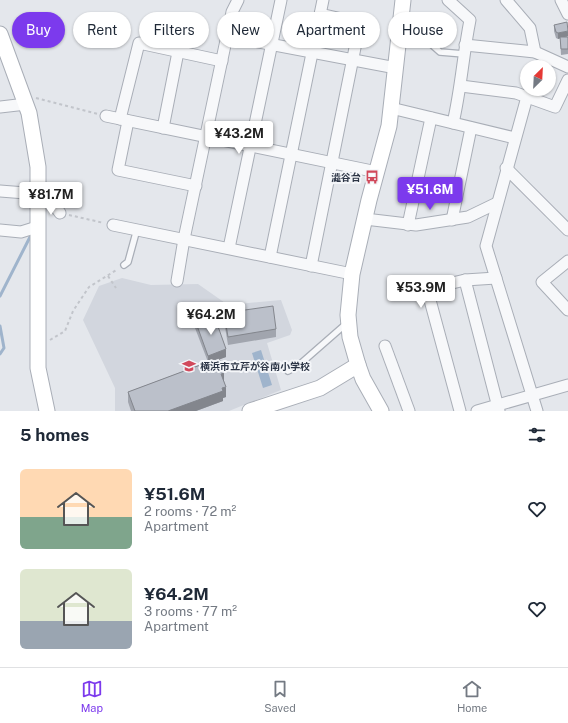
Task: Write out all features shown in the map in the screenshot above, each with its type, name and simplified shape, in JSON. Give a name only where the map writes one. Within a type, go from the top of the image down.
[{"type":"street","points":[[232,12],[238,0]]},
{"type":"street","points":[[274,35],[281,0]]},
{"type":"street","points":[[320,12],[323,0]]},
{"type":"street","points":[[402,12],[403,0]]},
{"type":"street","points":[[448,0],[470,20],[464,50],[461,86],[453,123]]},
{"type":"street","points":[[506,0],[530,28],[535,52]]},
{"type":"street","points":[[561,0],[568,14]]},
{"type":"street","points":[[0,32],[30,113],[38,167],[37,227],[41,344],[38,368],[47,411]]},
{"type":"street","points":[[196,186],[118,170],[124,120],[139,43],[222,61]]},
{"type":"street","points":[[274,45],[396,68]]},
{"type":"street","points":[[177,281],[184,239],[225,48]]},
{"type":"street","points":[[229,248],[271,48]]},
{"type":"street","points":[[270,257],[313,48]]},
{"type":"street","points":[[311,266],[330,163],[355,48]]},
{"type":"street","points":[[380,411],[363,379],[358,365],[350,337],[349,322],[352,274],[364,219],[389,126],[398,48]]},
{"type":"street","points":[[464,50],[535,52],[568,68]]},
{"type":"street","points":[[163,128],[178,52]]},
{"type":"street","points":[[461,86],[516,93],[556,107],[568,80]]},
{"type":"street","points":[[527,98],[506,168],[486,246],[537,411]]},
{"type":"street","points":[[0,107],[26,103]]},
{"type":"street","points":[[391,108],[515,138]]},
{"type":"street","points":[[106,116],[377,172]]},
{"type":"street","points":[[408,224],[431,118]]},
{"type":"street","points":[[452,220],[471,128]]},
{"type":"street","points":[[506,168],[568,230]]},
{"type":"street","points":[[0,191],[38,194],[51,200],[60,214]]},
{"type":"street","points":[[364,219],[416,225],[468,217],[497,203]]},
{"type":"street","points":[[113,225],[352,274]]},
{"type":"street","points":[[0,230],[21,232],[37,227]]},
{"type":"street","points":[[568,261],[542,282],[568,310]]},
{"type":"street","points":[[460,411],[427,289],[465,280],[496,278]]},
{"type":"street","points":[[465,280],[498,408]]},
{"type":"street","points":[[385,346],[409,411]]},
{"type":"street","points":[[250,411],[320,388],[358,365]]},
{"type":"street","points":[[476,411],[498,408],[532,395],[568,385]]},
{"type":"lane","points":[[436,48],[440,52],[464,50]]},
{"type":"lane","points":[[124,265],[128,262],[137,229]]},
{"type":"lane","points":[[288,371],[299,365],[349,322]]},
{"type":"path","points":[[26,103],[35,98],[106,116]]},
{"type":"path","points":[[60,214],[113,225]]},
{"type":"path","points":[[55,336],[65,331],[74,311],[89,287],[112,274]]},
{"type":"path","points":[[108,276],[116,288]]},
{"type":"shaded area","name":"横浜市立芹が谷南小学校","points":[[122,278],[151,285],[198,284],[228,305],[281,300],[292,330],[290,335],[267,343],[281,390],[229,411],[115,411],[115,388],[83,320],[99,286]]},
{"type":"water","points":[[261,350],[272,385],[263,388],[252,353]]},
{"type":"building","points":[[567,22],[568,31],[556,32],[554,25]]},
{"type":"building","points":[[560,37],[568,37],[568,49],[561,49]]},
{"type":"building","points":[[273,306],[276,329],[228,337],[224,313]]},
{"type":"building","points":[[206,316],[208,321],[215,318],[226,349],[208,356],[195,320]]},
{"type":"building","points":[[219,358],[224,373],[221,374],[226,387],[222,388],[223,391],[168,411],[135,411],[128,392]]},
{"type":"waterway","points":[[0,296],[31,235]]},
{"type":"waterway","points":[[0,326],[4,348],[0,354]]},
{"type":"place","name":"澁谷台","points":[[372,177]]},
{"type":"place","name":"横浜市立芹が谷南小学校","points":[[189,366]]}]
